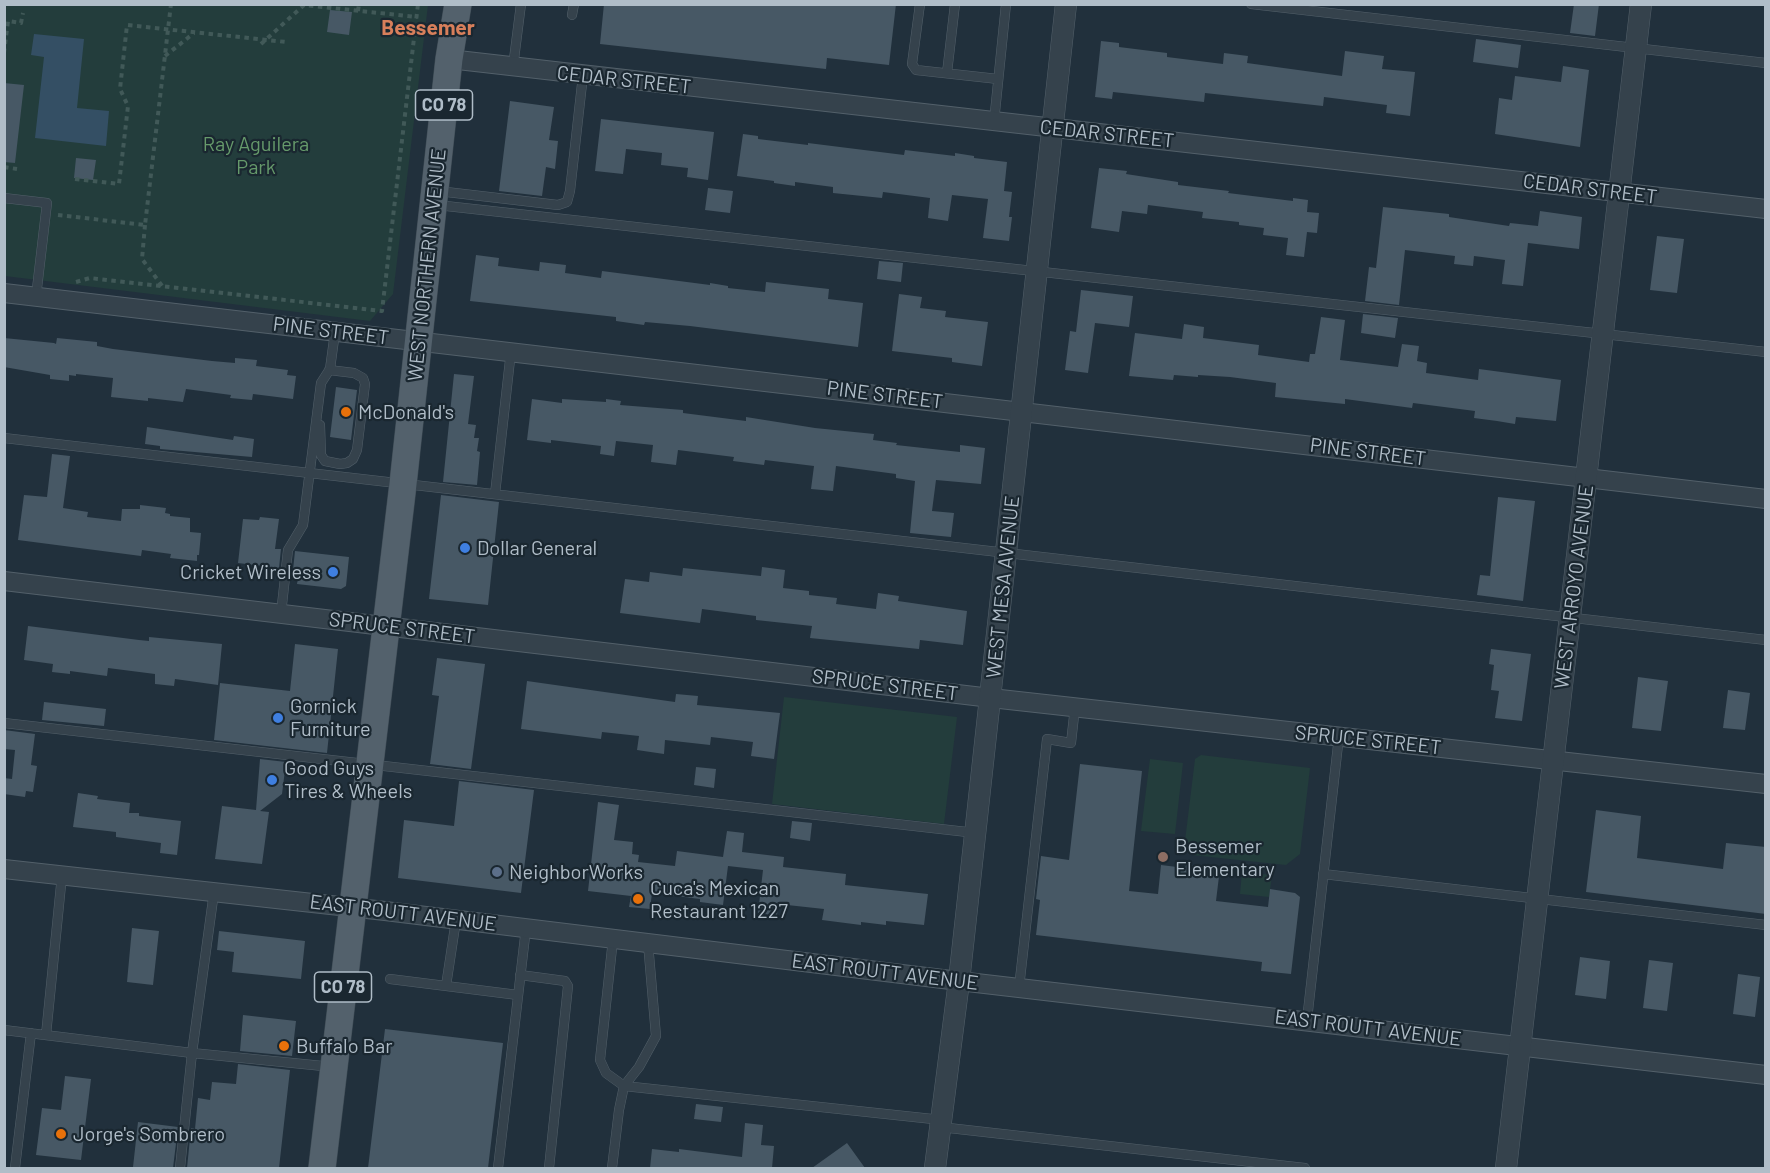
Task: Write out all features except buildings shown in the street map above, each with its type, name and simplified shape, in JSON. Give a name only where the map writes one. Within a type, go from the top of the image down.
[{"type":"main road","name":"WEST NORTHERN AVENUE","points":[[322,1168],[403,484],[449,59],[458,4]]},
{"type":"street","name":"WEST MESA AVENUE","points":[[935,1168],[976,833],[1066,4]]},
{"type":"street","name":"WEST ARROYO AVENUE","points":[[1506,1168],[1641,4]]},
{"type":"street","name":"CEDAR STREET","points":[[449,59],[1766,210]]},
{"type":"street","name":"PINE STREET","points":[[4,293],[37,289],[335,332],[1766,499]]},
{"type":"street","name":"SPRUCE STREET","points":[[4,581],[991,698],[1766,784]]},
{"type":"street","name":"EAST ROUTT AVENUE","points":[[4,869],[353,907],[959,981],[1766,1075]]},
{"type":"lane","points":[[513,67],[521,4]]},
{"type":"lane","points":[[920,4],[912,64],[916,70],[998,79]]},
{"type":"lane","points":[[947,73],[955,4]]},
{"type":"lane","points":[[994,122],[1006,4]]},
{"type":"lane","points":[[1251,4],[1766,63]]},
{"type":"lane","points":[[435,198],[558,205],[567,202],[583,75]]},
{"type":"lane","points":[[4,198],[47,203],[37,289]]},
{"type":"lane","points":[[435,198],[1038,271],[1766,352]]},
{"type":"lane","points":[[281,614],[288,550],[303,525],[321,383],[329,370],[335,332]]},
{"type":"lane","points":[[495,494],[511,351]]},
{"type":"lane","points":[[318,408],[321,455],[326,461],[332,463],[347,463],[353,459],[357,450],[365,384],[360,375],[329,370]]},
{"type":"lane","points":[[4,438],[1766,640]]},
{"type":"lane","points":[[1019,988],[1047,739],[1071,743],[1075,707]]},
{"type":"lane","points":[[4,723],[976,833]]},
{"type":"lane","points":[[1307,1020],[1339,736]]},
{"type":"lane","points":[[1323,874],[1766,925]]},
{"type":"lane","points":[[46,1035],[62,876]]},
{"type":"lane","points":[[180,1168],[192,1053],[214,892]]},
{"type":"lane","points":[[446,986],[456,920]]},
{"type":"lane","points":[[498,1168],[526,928]]},
{"type":"lane","points":[[613,939],[600,1060],[606,1073],[624,1086],[1305,1168]]},
{"type":"lane","points":[[612,1168],[624,1086],[639,1067],[656,1036],[648,943]]},
{"type":"lane","points":[[520,975],[564,981],[568,986],[549,1168]]},
{"type":"lane","points":[[390,979],[518,995]]},
{"type":"lane","points":[[4,1030],[192,1053],[334,1067]]},
{"type":"lane","points":[[15,1168],[31,1033]]},
{"type":"path","points":[[163,287],[142,259],[171,4]]},
{"type":"path","points":[[358,11],[359,4]]},
{"type":"path","points":[[37,289],[68,285],[90,278],[382,311],[418,4]]},
{"type":"path","points":[[261,44],[304,5],[417,17]]},
{"type":"path","points":[[4,52],[8,21],[21,23],[23,14]]},
{"type":"path","points":[[75,179],[119,184],[128,106],[120,89],[127,25],[286,42]]},
{"type":"path","points":[[165,56],[195,32]]},
{"type":"path","points":[[4,167],[17,169]]},
{"type":"path","points":[[45,214],[145,225]]},
{"type":"green space","name":"Ray Aguilera Park","points":[[5,5],[428,5],[393,294],[370,321],[5,276]]},
{"type":"green space","points":[[784,697],[957,717],[944,824],[772,804]]},
{"type":"green space","points":[[1201,755],[1310,768],[1300,854],[1286,865],[1192,855],[1184,849],[1195,759]]},
{"type":"green space","points":[[1150,759],[1183,763],[1175,834],[1141,831]]},
{"type":"green space","points":[[1242,872],[1272,875],[1269,897],[1240,894]]},
{"type":"water","points":[[34,34],[84,39],[77,108],[109,111],[106,146],[35,138],[44,57],[31,55]]},
{"type":"place","name":"McDonald's","points":[[346,412]]},
{"type":"place","name":"Dollar General","points":[[465,548]]},
{"type":"place","name":"Cricket Wireless","points":[[333,572]]},
{"type":"place","name":"Gornick Furniture","points":[[278,718]]},
{"type":"place","name":"Good Guys Tires & Wheels","points":[[272,780]]},
{"type":"place","name":"Bessemer Elementary","points":[[1163,857]]},
{"type":"place","name":"NeighborWorks","points":[[497,872]]},
{"type":"place","name":"Cuca's Mexican Restaurant 1227","points":[[638,899]]},
{"type":"place","name":"Buffalo Bar","points":[[284,1046]]},
{"type":"place","name":"Jorge's Sombrero","points":[[61,1134]]},
{"type":"district","name":"Bessemer","points":[[428,28]]}]
